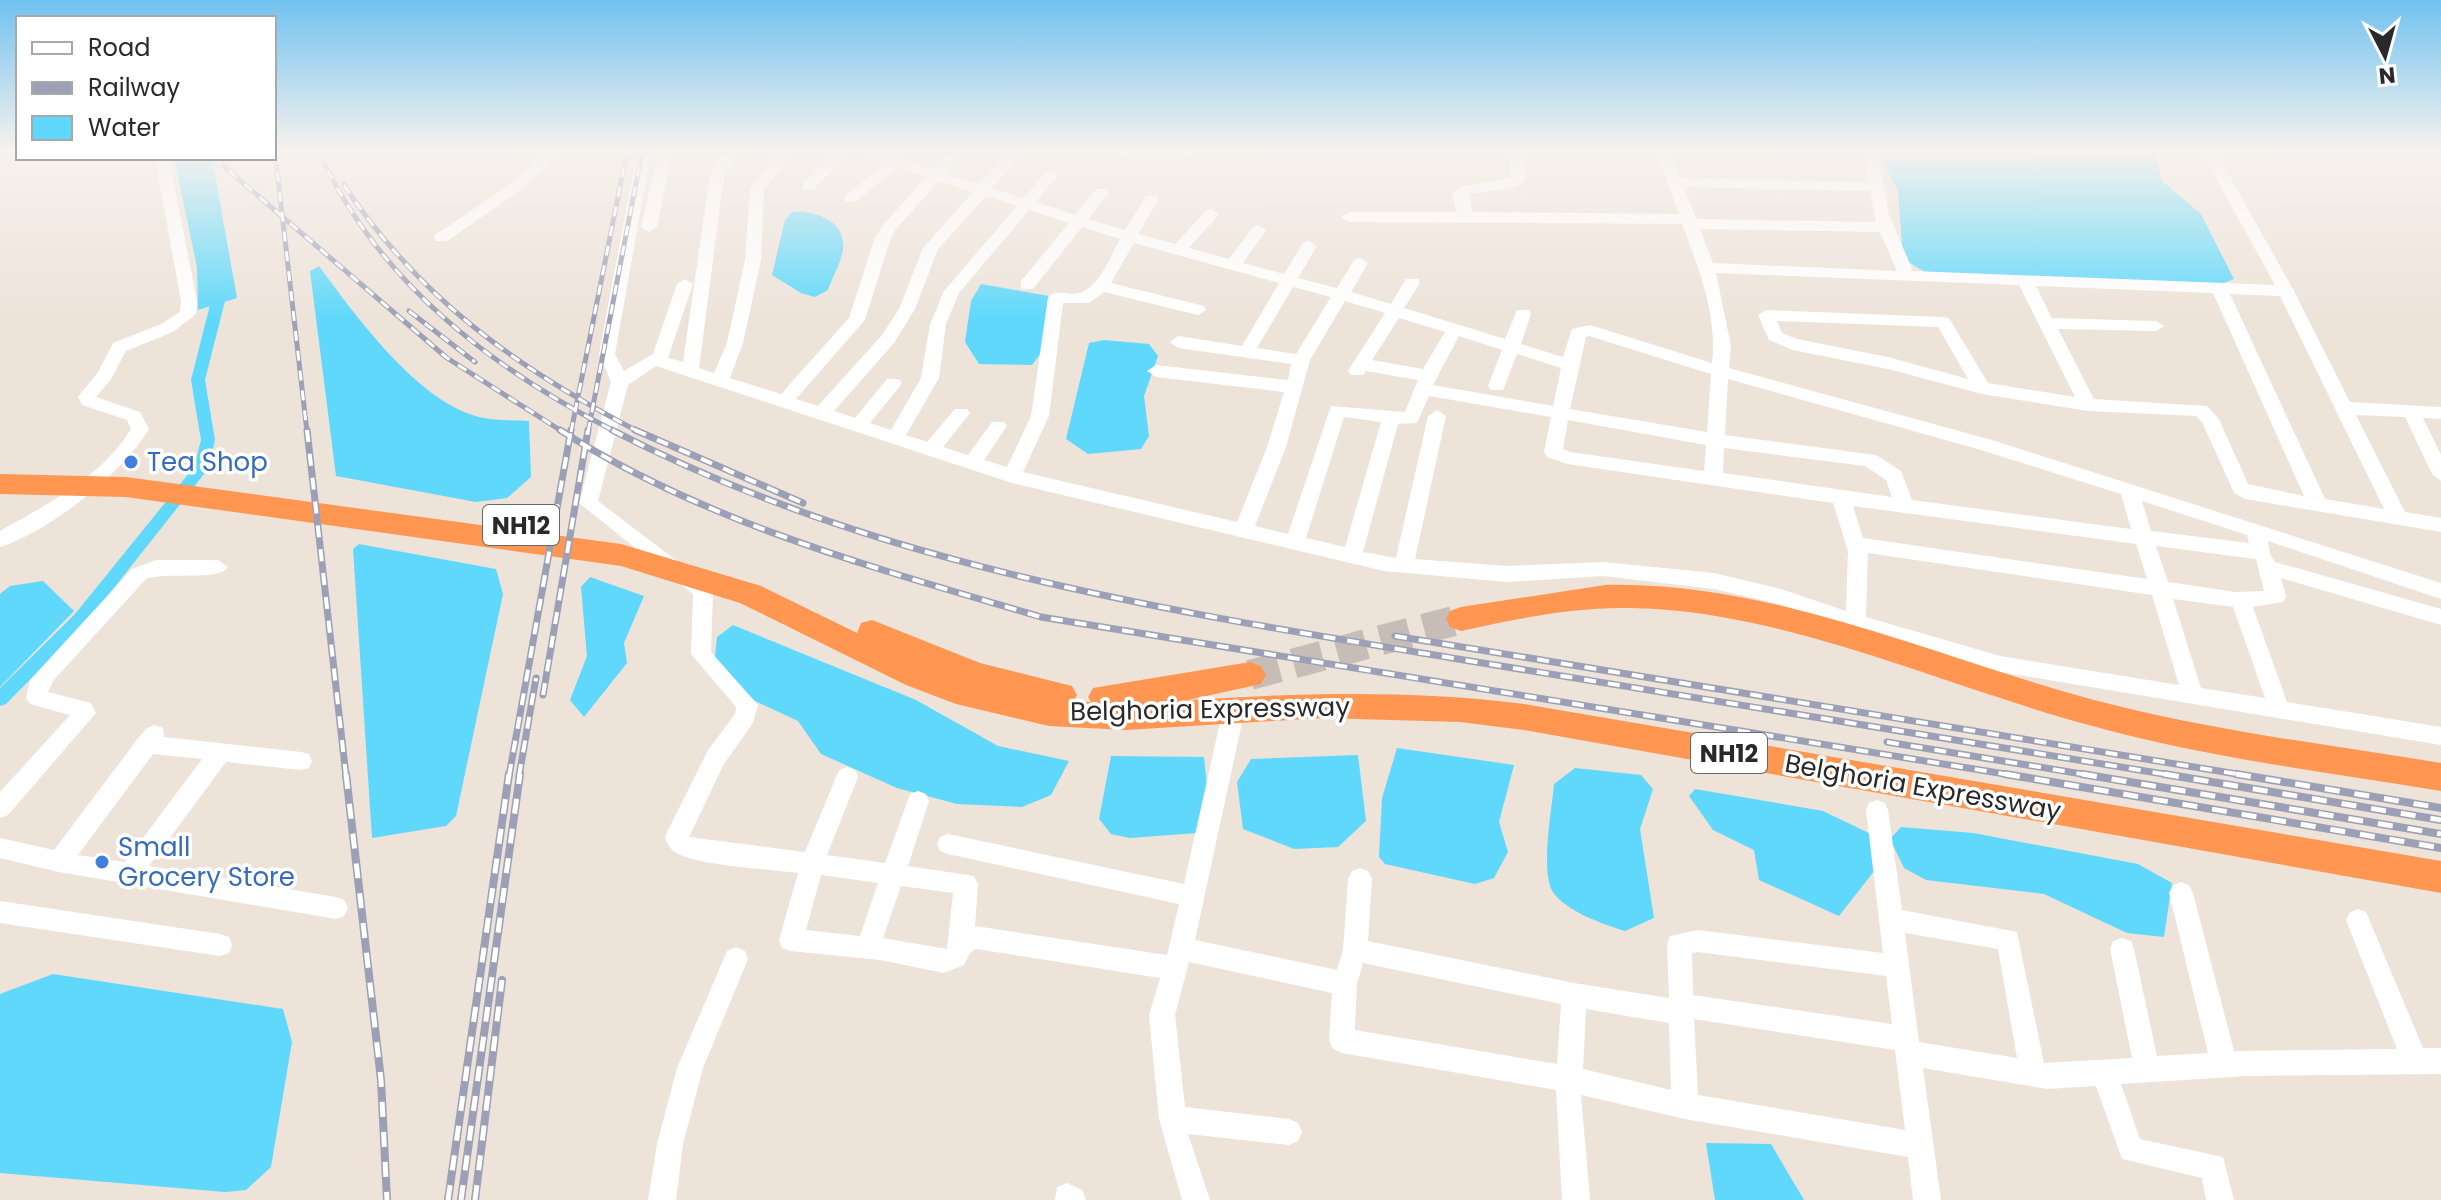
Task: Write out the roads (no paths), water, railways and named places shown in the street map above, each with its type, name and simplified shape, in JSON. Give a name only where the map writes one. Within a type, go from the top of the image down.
[{"type":"highway","name":"Belghoria Expressway","points":[[0,471],[89,470],[191,478],[653,545],[736,570],[1013,696],[1119,697],[1203,686],[1250,675]]},
{"type":"highway","name":"Belghoria Expressway","points":[[0,484],[126,487],[621,555],[750,594],[917,676],[1126,717],[1234,709],[1400,706],[1512,715],[2441,877]]},
{"type":"highway","points":[[1461,619],[1584,598],[1650,597],[1715,606],[1781,621],[2098,714],[2224,741],[2441,777]]},
{"type":"street","points":[[0,540],[75,496],[136,437],[140,422],[134,416],[124,409],[88,401],[87,397],[119,347],[167,328],[188,314],[189,301],[171,208]]},
{"type":"street","points":[[441,238],[485,208]]},
{"type":"street","points":[[634,208],[607,354],[620,382],[588,503],[703,591],[701,654],[747,705],[745,717],[716,757],[676,837],[681,844],[691,848],[813,862],[966,884],[961,945],[955,957],[944,961],[868,948],[791,940],[813,862],[847,777]]},
{"type":"street","points":[[649,227],[653,208]]},
{"type":"street","points":[[690,370],[712,208]]},
{"type":"street","points":[[720,380],[735,343],[753,260],[756,208]]},
{"type":"street","points":[[785,401],[857,320],[882,240],[889,227],[908,208]]},
{"type":"street","points":[[822,413],[888,339],[907,309],[931,248],[968,208]]},
{"type":"street","points":[[895,439],[930,378],[938,324],[952,291],[1025,208]]},
{"type":"street","points":[[1038,208],[1130,237],[1343,295],[1570,365]]},
{"type":"street","points":[[1027,285],[1086,208]]},
{"type":"street","points":[[1012,476],[1040,416],[1056,297],[1083,299],[1101,286],[1146,208]]},
{"type":"street","points":[[1464,208],[1466,217]]},
{"type":"street","points":[[1684,208],[1707,268],[1722,360],[1713,478]]},
{"type":"street","points":[[1880,208],[1907,275]]},
{"type":"street","points":[[2240,208],[2286,291],[2398,518]]},
{"type":"street","points":[[1179,249],[1211,214]]},
{"type":"street","points":[[1349,217],[1888,227]]},
{"type":"street","points":[[1233,265],[1258,230]]},
{"type":"street","points":[[1247,351],[1309,246]]},
{"type":"street","points":[[1243,531],[1263,485],[1301,360],[1360,263]]},
{"type":"street","points":[[1707,268],[2286,291]]},
{"type":"street","points":[[2025,281],[2088,405]]},
{"type":"street","points":[[1412,283],[1359,367],[1559,412],[1715,440],[1870,460],[1894,476],[1904,505]]},
{"type":"street","points":[[659,360],[685,284]]},
{"type":"street","points":[[1101,286],[1198,310]]},
{"type":"street","points":[[2218,286],[2318,505]]},
{"type":"street","points":[[1497,386],[1523,314]]},
{"type":"street","points":[[1857,544],[2096,577],[2158,589],[2240,598],[2276,597],[2246,496],[2210,419],[2201,410],[2088,405],[1982,388],[1793,344],[1775,336],[1766,315],[1943,322],[1982,388]]},
{"type":"street","points":[[2046,323],[2156,326]]},
{"type":"street","points":[[1295,543],[1337,410],[1411,419],[1426,382],[1455,329]]},
{"type":"street","points":[[2441,591],[2254,526],[2129,491],[1722,360],[1590,330],[1578,333],[1553,452],[1567,458],[2143,538],[2265,560],[2441,617]]},
{"type":"street","points":[[1178,342],[1301,360]]},
{"type":"street","points":[[620,382],[654,359],[659,360],[1012,476],[1404,567],[1507,574],[1603,569],[1714,581],[1781,597],[2000,664],[2441,736]]},
{"type":"street","points":[[1156,371],[1295,387]]},
{"type":"street","points":[[858,426],[893,383]]},
{"type":"street","points":[[2343,408],[2441,413]]},
{"type":"street","points":[[2411,411],[2441,474]]},
{"type":"street","points":[[929,451],[961,413]]},
{"type":"street","points":[[1404,567],[1437,416]]},
{"type":"street","points":[[1352,556],[1391,417]]},
{"type":"street","points":[[971,464],[998,426]]},
{"type":"street","points":[[2129,491],[2193,695]]},
{"type":"street","points":[[1840,496],[1857,544],[1856,622]]},
{"type":"street","points":[[2246,496],[2441,525]]},
{"type":"street","points":[[0,808],[82,719],[83,709],[37,698],[35,694],[37,686],[67,652],[139,574],[156,567],[218,567]]},
{"type":"street","points":[[1569,570],[1584,598]]},
{"type":"street","points":[[2240,598],[2280,711]]},
{"type":"street","points":[[1196,1200],[1172,1119],[1162,1015],[1234,709]]},
{"type":"street","points":[[59,862],[151,739],[219,754],[301,761]]},
{"type":"street","points":[[130,874],[219,754]]},
{"type":"street","points":[[868,948],[918,801]]},
{"type":"street","points":[[1877,810],[1927,1200]]},
{"type":"street","points":[[948,844],[1191,896]]},
{"type":"street","points":[[0,848],[59,862],[336,908]]},
{"type":"street","points":[[1360,879],[1355,950],[1345,984],[1342,1040],[1568,1079],[1685,1106],[1919,1146]]},
{"type":"street","points":[[2181,893],[2224,1064]]},
{"type":"street","points":[[0,912],[220,945]]},
{"type":"street","points":[[1890,919],[2008,940],[2033,1074]]},
{"type":"street","points":[[1355,950],[1574,995],[1683,1009],[1907,1046],[2033,1074],[2224,1064],[2428,1061],[2358,920]]},
{"type":"street","points":[[961,945],[973,937],[1177,958],[1345,984]]},
{"type":"street","points":[[1685,1106],[1678,951],[1679,944],[1685,940],[1897,966]]},
{"type":"street","points":[[2122,949],[2147,1067]]},
{"type":"street","points":[[662,1200],[670,1144],[690,1068],[736,959]]},
{"type":"street","points":[[1574,995],[1568,1079],[1576,1200]]},
{"type":"street","points":[[2104,1071],[2131,1150],[2213,1167],[2220,1200]]},
{"type":"street","points":[[1172,1119],[1289,1132]]},
{"type":"water","points":[[185,208],[221,208],[237,298],[198,310],[197,267]]},
{"type":"water","points":[[1899,208],[2194,208],[2201,214],[2234,279],[2211,288],[1934,277],[1903,259]]},
{"type":"water","points":[[792,212],[810,213],[826,219],[834,224],[842,238],[841,257],[828,290],[815,297],[801,293],[772,275],[785,220]]},
{"type":"water","points":[[319,266],[370,332],[433,394],[479,417],[529,421],[531,477],[507,498],[476,502],[336,476],[310,271]]},
{"type":"water","points":[[981,284],[1049,296],[1044,349],[1032,365],[979,364],[965,342],[971,301]]},
{"type":"water","points":[[1104,340],[1149,344],[1158,356],[1144,396],[1149,436],[1141,449],[1088,454],[1066,439],[1089,343]]},
{"type":"water","points":[[359,544],[496,569],[503,594],[456,816],[446,826],[372,838],[353,549]]},
{"type":"water","points":[[590,577],[644,596],[624,643],[627,663],[584,717],[570,700],[587,656],[581,587]]},
{"type":"water","points":[[43,581],[74,611],[0,687],[0,594],[10,586]]},
{"type":"water","points":[[733,625],[916,700],[998,746],[1069,761],[1051,795],[1022,807],[957,804],[897,788],[821,754],[798,721],[755,701],[714,666],[717,637]]},
{"type":"water","points":[[1397,748],[1514,765],[1499,822],[1508,852],[1494,878],[1475,884],[1385,864],[1379,857],[1382,798]]},
{"type":"water","points":[[1358,755],[1366,821],[1338,847],[1294,849],[1243,829],[1237,782],[1251,759]]},
{"type":"water","points":[[1111,756],[1204,757],[1210,817],[1197,833],[1130,838],[1111,834],[1099,819]]},
{"type":"water","points":[[1575,768],[1641,775],[1653,789],[1640,829],[1654,918],[1625,931],[1567,906],[1549,883],[1547,856],[1554,784]]},
{"type":"water","points":[[1695,789],[1823,811],[1871,834],[1875,870],[1839,916],[1759,880],[1754,850],[1713,830],[1689,796]]},
{"type":"water","points":[[1901,827],[1973,833],[2138,864],[2172,883],[2164,937],[2127,933],[2044,894],[1926,880],[1904,868],[1890,839]]},
{"type":"water","points":[[53,974],[283,1009],[292,1042],[271,1167],[246,1190],[225,1192],[0,1173],[0,994]]},
{"type":"water","points":[[1706,1143],[1771,1144],[1804,1200],[1715,1200]]},
{"type":"waterway","points":[[0,699],[81,618],[201,469],[208,440],[198,380],[219,297],[218,284]]},
{"type":"tunnel","points":[[1250,675],[1461,619]]},
{"type":"railway","points":[[272,208],[282,217]]},
{"type":"railway","points":[[281,208],[282,217]]},
{"type":"railway","points":[[350,208],[373,242],[406,281],[443,317],[525,380],[575,410]]},
{"type":"railway","points":[[361,208],[405,263],[439,297],[513,356],[578,398]]},
{"type":"railway","points":[[578,398],[616,208]]},
{"type":"railway","points":[[593,407],[631,208]]},
{"type":"railway","points":[[282,217],[447,358],[563,432]]},
{"type":"railway","points":[[282,217],[307,432]]},
{"type":"railway","points":[[409,311],[475,362]]},
{"type":"railway","points":[[575,410],[578,398]]},
{"type":"railway","points":[[578,398],[593,407]]},
{"type":"railway","points":[[591,418],[593,407]]},
{"type":"railway","points":[[593,407],[637,431]]},
{"type":"railway","points":[[571,432],[575,410]]},
{"type":"railway","points":[[575,410],[591,418]]},
{"type":"railway","points":[[588,432],[591,418]]},
{"type":"railway","points":[[591,418],[614,431]]},
{"type":"railway","points":[[307,430],[346,776]]},
{"type":"railway","points":[[560,430],[570,436]]},
{"type":"railway","points":[[570,436],[571,430]]},
{"type":"railway","points":[[585,445],[588,430]]},
{"type":"railway","points":[[614,431],[712,477],[814,516],[919,550],[1025,578],[1349,641],[2176,776]]},
{"type":"railway","points":[[637,431],[803,503]]},
{"type":"railway","points":[[509,776],[570,436]]},
{"type":"railway","points":[[570,436],[585,445]]},
{"type":"railway","points":[[543,695],[585,445]]},
{"type":"railway","points":[[585,445],[673,492],[733,517],[855,561],[1041,617],[2012,775]]},
{"type":"railway","points":[[1395,636],[2249,776]]},
{"type":"railway","points":[[519,776],[536,678]]},
{"type":"railway","points":[[1887,742],[2092,776]]},
{"type":"railway","points":[[346,774],[381,1080],[387,1200]]},
{"type":"railway","points":[[448,1200],[509,774]]},
{"type":"railway","points":[[461,1200],[520,774]]},
{"type":"railway","points":[[2005,774],[2012,775]]},
{"type":"railway","points":[[2082,774],[2092,776]]},
{"type":"railway","points":[[2164,774],[2441,820]]},
{"type":"railway","points":[[2236,774],[2441,808]]},
{"type":"railway","points":[[2012,775],[2017,776]]},
{"type":"railway","points":[[2012,775],[2441,848]]},
{"type":"railway","points":[[2092,776],[2441,834]]},
{"type":"railway","points":[[475,1200],[502,980]]},
{"type":"place","name":"Tea Shop","points":[[131,462]]},
{"type":"place","name":"Small Grocery Store","points":[[102,862]]}]
